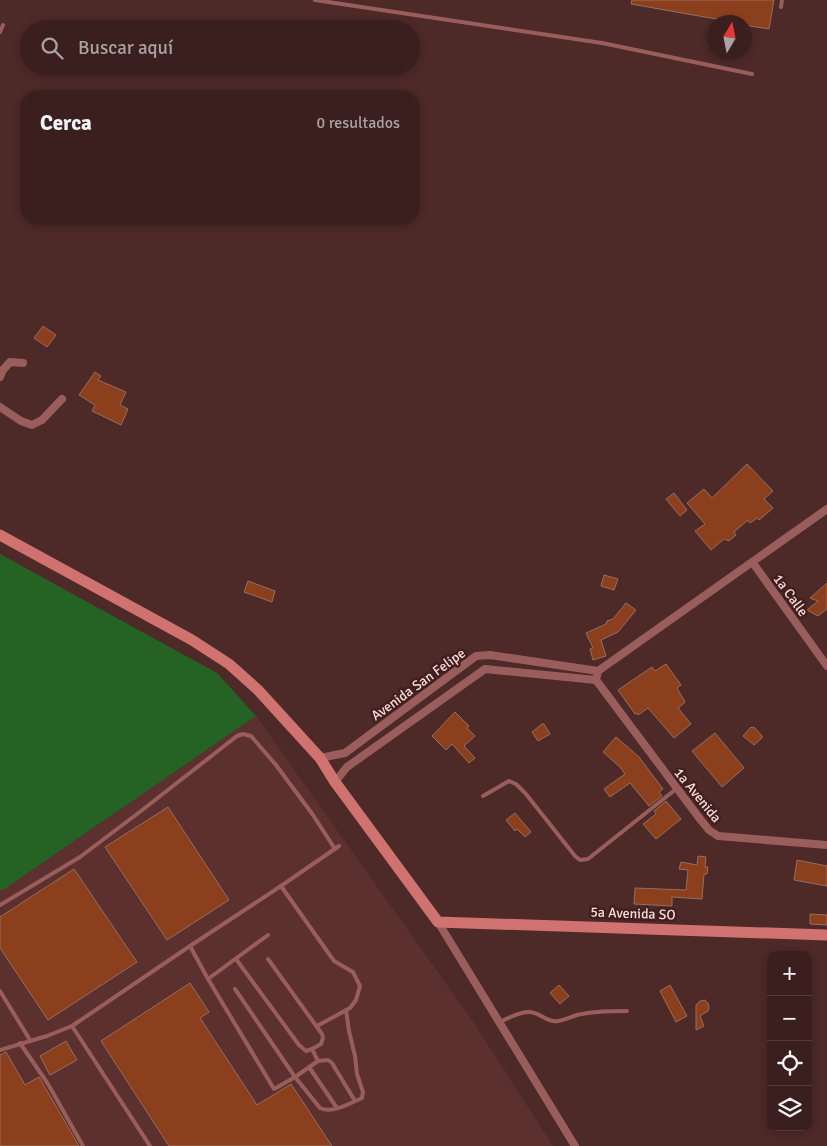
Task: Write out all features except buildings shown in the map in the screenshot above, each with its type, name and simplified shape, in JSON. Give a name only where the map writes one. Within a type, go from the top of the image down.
[{"type":"street","points":[[0,377],[10,362],[23,363]]},
{"type":"street","points":[[0,407],[21,421],[32,425],[42,420],[62,399]]},
{"type":"street","points":[[596,680],[598,671],[827,509]]},
{"type":"street","points":[[0,536],[192,640],[229,664],[258,690],[320,758],[335,782],[438,922],[575,1146]]},
{"type":"street","name":"1a Calle","points":[[752,563],[827,666]]},
{"type":"street","name":"Avenida San Felipe","points":[[320,758],[345,753],[476,656],[490,655],[598,671]]},
{"type":"street","name":"Avenida San Felipe","points":[[335,782],[347,766],[485,668],[596,680]]},
{"type":"street","name":"1a Avenida","points":[[596,680],[708,830],[718,836],[827,845]]},
{"type":"street","name":"5a Avenida SO","points":[[438,922],[827,935]]},
{"type":"lane","points":[[315,0],[602,43],[752,74]]},
{"type":"lane","points":[[780,7],[782,0]]},
{"type":"lane","points":[[0,32],[3,25]]},
{"type":"lane","points":[[0,905],[80,857],[243,734],[251,736],[276,765],[337,848],[72,1026],[47,1036],[0,1050]]},
{"type":"lane","points":[[483,796],[509,781],[516,784],[580,860],[588,859],[676,789]]},
{"type":"lane","points":[[281,886],[334,961],[352,972],[360,986],[356,1000],[350,1008],[317,1026]]},
{"type":"lane","points":[[208,979],[268,935]]},
{"type":"lane","points":[[190,946],[274,1089],[318,1061],[328,1060],[332,1063],[355,1101]]},
{"type":"lane","points":[[236,959],[299,1045],[306,1051],[312,1049],[321,1044],[322,1034],[268,959]]},
{"type":"lane","points":[[235,989],[295,1077],[320,1108],[324,1110],[337,1108],[362,1098],[363,1092],[357,1074],[346,1010]]},
{"type":"lane","points":[[0,991],[30,1040]]},
{"type":"lane","points":[[500,1022],[529,1012],[557,1022],[577,1015],[598,1011],[627,1011]]},
{"type":"lane","points":[[72,1026],[150,1146]]},
{"type":"lane","points":[[20,1043],[48,1084],[83,1146]]},
{"type":"lane","points":[[312,1049],[318,1061]]},
{"type":"lane","points":[[310,1067],[337,1108]]},
{"type":"shaded area","points":[[256,716],[474,1023],[553,1146],[0,1146],[0,890],[3,890]]},
{"type":"green space","points":[[0,554],[217,673],[256,716],[3,890],[0,890]]}]
